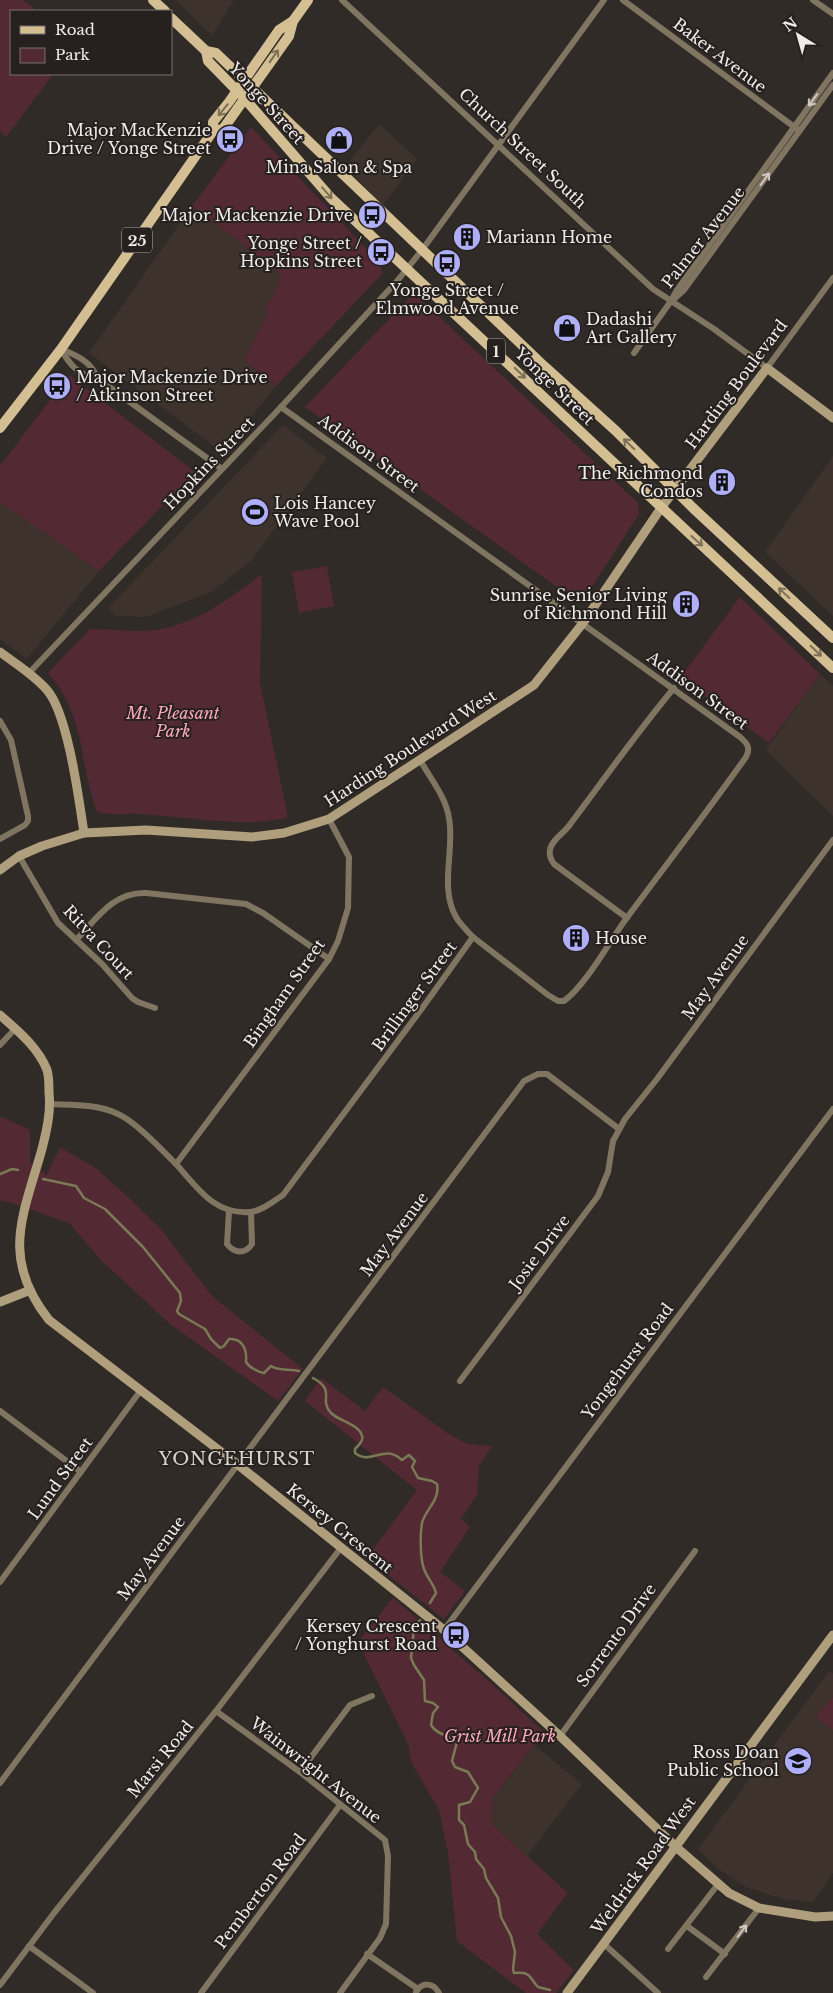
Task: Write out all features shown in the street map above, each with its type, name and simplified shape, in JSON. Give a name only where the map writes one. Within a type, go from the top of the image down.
[{"type":"main road","points":[[153,0],[163,10]]},
{"type":"main road","name":"25","points":[[213,131],[223,129],[245,99],[289,36],[293,21],[308,0]]},
{"type":"main road","name":"Yonge Street","points":[[172,19],[206,51],[216,54],[244,80],[833,638]]},
{"type":"main road","name":"25","points":[[0,428],[61,349],[213,131],[213,122],[279,30],[293,21]]},
{"type":"main road","name":"Yonge Street","points":[[206,51],[208,62],[245,99],[331,198],[502,356],[661,508],[833,668]]},
{"type":"street","name":"Church Street South","points":[[342,0],[653,289],[714,329],[833,418]]},
{"type":"street","name":"Hopkins Street","points":[[29,673],[281,407],[407,269],[604,0]]},
{"type":"street","name":"Baker Avenue","points":[[623,0],[797,129]]},
{"type":"street","points":[[813,0],[833,14]]},
{"type":"street","name":"Palmer Avenue","points":[[634,353],[672,301],[684,290],[797,129],[833,73]]},
{"type":"street","name":"Palmer Avenue","points":[[797,129],[833,84]]},
{"type":"street","name":"Harding Boulevard","points":[[661,508],[833,278]]},
{"type":"street","points":[[61,349],[78,356],[94,369],[97,378]]},
{"type":"street","points":[[61,349],[69,364],[88,377],[97,378],[222,469]]},
{"type":"street","name":"Addison Street","points":[[281,407],[487,556],[583,622],[747,743],[749,753],[708,812],[627,918],[577,990],[564,1000],[560,1002],[548,995],[473,937]]},
{"type":"street","name":"Harding Boulevard West","points":[[0,870],[19,856],[42,846],[84,833],[146,830],[252,837],[284,833],[329,819],[534,685],[583,622],[661,508]]},
{"type":"street","points":[[0,652],[29,673],[48,691],[60,714],[84,833]]},
{"type":"street","points":[[627,918],[554,864],[550,856],[550,849],[554,842],[566,831],[617,760],[674,688]]},
{"type":"street","points":[[0,721],[11,740],[28,822],[0,839]]},
{"type":"street","name":"Brillinger Street","points":[[50,1104],[106,1108],[129,1120],[176,1164],[193,1185],[212,1203],[229,1211],[251,1212],[268,1206],[284,1195],[473,937],[456,916],[448,890],[451,832],[449,817],[445,804],[420,760]]},
{"type":"street","name":"Bingham Street","points":[[176,1164],[328,959],[338,941],[348,908],[349,857],[329,819]]},
{"type":"street","name":"May Avenue","points":[[0,1783],[524,1081],[538,1074],[547,1074],[618,1129],[833,840]]},
{"type":"street","name":"Ritva Court","points":[[19,856],[58,923],[102,964],[132,998],[155,1008]]},
{"type":"street","points":[[76,940],[100,914],[122,897],[133,893],[146,893],[246,904],[263,913],[328,959]]},
{"type":"street","name":"Kersey Crescent","points":[[0,1015],[30,1043],[47,1071],[50,1104],[49,1121],[33,1179],[21,1213],[18,1232],[19,1264],[28,1291],[36,1305],[50,1320],[237,1464],[340,1549],[444,1630],[560,1736],[676,1847],[729,1893],[759,1908],[815,1917],[833,1916]]},
{"type":"street","points":[[0,1044],[15,1029]]},
{"type":"street","name":"Yongehurst Road","points":[[444,1630],[833,1109]]},
{"type":"street","name":"Josie Drive","points":[[460,1381],[598,1196],[604,1184],[613,1141],[618,1129]]},
{"type":"street","points":[[229,1211],[227,1244],[235,1251],[241,1252],[246,1251],[252,1244],[251,1212]]},
{"type":"street","points":[[0,1302],[28,1291]]},
{"type":"street","name":"Lund Street","points":[[0,1582],[141,1390]]},
{"type":"street","points":[[0,1411],[81,1472]]},
{"type":"street","name":"Marsi Road","points":[[0,1985],[216,1711],[340,1549]]},
{"type":"street","name":"Sorrento Drive","points":[[560,1736],[695,1551]]},
{"type":"street","name":"Weldrick Road West","points":[[567,1993],[833,1635]]},
{"type":"street","points":[[300,1772],[350,1705],[372,1696]]},
{"type":"street","name":"Wainwright Avenue","points":[[216,1711],[300,1772],[385,1840],[388,1856],[386,1924],[380,1938],[340,1993]]},
{"type":"street","name":"Pemberton Road","points":[[201,1993],[340,1805]]},
{"type":"street","points":[[668,1949],[719,1883]]},
{"type":"street","points":[[706,1977],[759,1908]]},
{"type":"street","points":[[687,1926],[725,1954]]},
{"type":"street","points":[[604,1944],[658,1993]]},
{"type":"street","points":[[29,1946],[93,1993]]},
{"type":"street","points":[[367,1954],[417,1991],[420,1986],[428,1984],[436,1988],[439,1993]]},
{"type":"shaded area","points":[[175,0],[234,0],[212,35]]},
{"type":"shaded area","points":[[379,124],[417,159],[383,205],[345,167]]},
{"type":"shaded area","points":[[192,206],[281,274],[274,294],[265,308],[268,311],[244,360],[276,386],[223,453],[89,353]]},
{"type":"shaded area","points":[[283,425],[327,458],[251,561],[211,592],[146,617],[116,616],[108,608]]},
{"type":"shaded area","points":[[833,456],[833,616],[765,552]]},
{"type":"shaded area","points":[[0,502],[99,571],[27,659],[0,639]]},
{"type":"shaded area","points":[[820,674],[833,686],[833,816],[766,750]]},
{"type":"shaded area","name":"Ross Doan Public School","points":[[829,1671],[833,1674],[833,1873],[813,1902],[783,1899],[746,1887],[717,1868],[698,1849]]},
{"type":"shaded area","points":[[534,1745],[582,1784],[527,1856],[492,1824],[493,1799]]},
{"type":"green space","points":[[0,0],[23,0],[36,10],[10,10],[10,75],[52,75],[6,137],[0,131]]},
{"type":"green space","points":[[251,127],[381,264],[382,274],[276,386],[244,360],[268,311],[265,308],[274,294],[281,274],[192,206]]},
{"type":"green space","points":[[414,293],[638,503],[639,514],[581,604],[305,407]]},
{"type":"green space","points":[[69,375],[195,472],[99,571],[0,502],[0,466]]},
{"type":"green space","points":[[327,566],[334,606],[299,613],[292,572]]},
{"type":"green space","name":"Mt. Pleasant Park","points":[[262,574],[260,683],[288,817],[254,822],[235,822],[97,812],[76,723],[61,690],[48,673],[90,629],[139,631],[170,627],[212,609]]},
{"type":"green space","points":[[740,597],[820,674],[769,743],[680,678]]},
{"type":"green space","points":[[0,1116],[30,1130],[30,1163],[47,1175],[60,1147],[97,1169],[161,1229],[212,1296],[303,1369],[278,1401],[170,1324],[102,1261],[69,1223],[9,1202],[0,1201]]},
{"type":"green space","points":[[321,1378],[365,1411],[383,1387],[452,1436],[468,1444],[492,1446],[479,1466],[477,1495],[461,1519],[470,1527],[440,1572],[465,1591],[444,1619],[367,1558],[417,1490],[305,1401]]},
{"type":"green space","name":"Grist Mill Park","points":[[393,1598],[544,1732],[493,1798],[492,1824],[568,1893],[537,1934],[574,1970],[556,1993],[526,1993],[457,1941],[448,1853],[439,1810],[412,1764],[408,1744],[358,1642]]},
{"type":"green space","points":[[833,1696],[833,1730],[816,1717]]},
{"type":"waterway","points":[[0,1174],[12,1169],[18,1170]]},
{"type":"waterway","points":[[43,1179],[76,1186],[84,1198],[105,1209],[143,1247],[180,1293],[181,1301],[177,1311],[179,1314],[205,1329],[220,1348],[229,1339],[238,1340],[245,1349],[246,1362],[256,1370],[264,1373],[271,1366],[278,1369],[299,1371]]},
{"type":"waterway","points":[[313,1378],[324,1387],[327,1408],[331,1413],[357,1428],[360,1432],[362,1440],[355,1449],[355,1453],[367,1457],[384,1454],[396,1455],[402,1460],[409,1455],[415,1461],[412,1467],[418,1478],[437,1484],[435,1500],[424,1518],[421,1533],[423,1564],[436,1593],[430,1603]]},
{"type":"waterway","points":[[420,1620],[414,1628],[411,1658],[424,1680],[425,1701],[433,1703],[438,1707],[433,1713],[431,1725],[436,1731],[457,1742],[452,1761],[455,1767],[468,1772],[478,1788],[470,1802],[459,1805],[459,1820],[464,1825],[468,1844],[475,1852],[476,1859],[484,1869],[486,1878],[498,1898],[501,1917],[511,1936],[515,1952],[514,1973],[527,1974],[538,1987],[550,1990]]},
{"type":"place","name":"Major MacKenzie Drive / Yonge Street","points":[[230,139]]},
{"type":"place","name":"Mina Salon & Spa","points":[[339,140]]},
{"type":"place","name":"Major Mackenzie Drive","points":[[372,215]]},
{"type":"place","name":"Mariann Home","points":[[467,237]]},
{"type":"place","name":"Yonge Street / Hopkins Street","points":[[381,252]]},
{"type":"place","name":"Yonge Street / Elmwood Avenue","points":[[447,263]]},
{"type":"place","name":"Dadashi Art Gallery","points":[[567,328]]},
{"type":"place","name":"Major Mackenzie Drive / Atkinson Street","points":[[57,386]]},
{"type":"place","name":"The Richmond Condos","points":[[722,482]]},
{"type":"place","name":"Lois Hancey Wave Pool","points":[[255,512]]},
{"type":"place","name":"Sunrise Senior Living of Richmond Hill","points":[[686,604]]},
{"type":"place","name":"House","points":[[576,938]]},
{"type":"place","name":"Kersey Crescent / Yonghurst Road","points":[[456,1635]]},
{"type":"place","name":"Ross Doan Public School","points":[[798,1761]]},
{"type":"district","name":"YONGEHURST","points":[[237,1459]]}]
